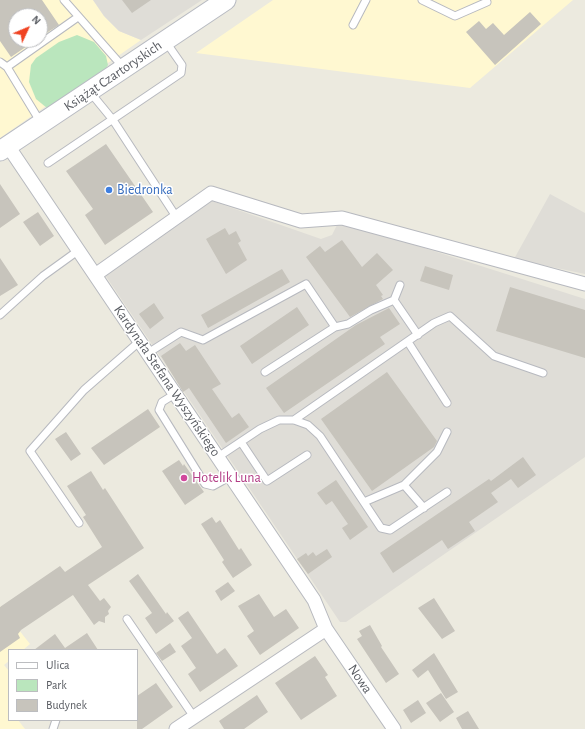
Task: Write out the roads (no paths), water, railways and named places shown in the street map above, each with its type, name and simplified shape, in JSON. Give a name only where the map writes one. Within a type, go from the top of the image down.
[{"type":"main road","name":"Książąt Czartoryskich","points":[[4,148],[125,69],[226,0]]},
{"type":"street","name":"Kardynała Stefana Wyszyńskiego","points":[[4,148],[79,250],[231,476],[314,600],[326,629]]},
{"type":"street","points":[[96,275],[211,193],[301,221],[342,218],[585,284]]},
{"type":"street","points":[[176,729],[326,629]]},
{"type":"street","name":"Nowa","points":[[326,629],[394,729]]},
{"type":"lane","points":[[64,0],[78,17],[112,52],[125,69]]},
{"type":"lane","points":[[353,25],[366,0]]},
{"type":"lane","points":[[422,0],[455,16],[487,2]]},
{"type":"lane","points":[[6,67],[78,17]]},
{"type":"lane","points":[[48,163],[181,73],[182,65],[166,41]]},
{"type":"lane","points":[[0,62],[6,67],[41,124]]},
{"type":"lane","points":[[90,92],[112,120],[177,218]]},
{"type":"lane","points":[[0,315],[43,276],[79,250]]},
{"type":"lane","points":[[148,353],[181,332],[204,340],[306,284],[335,327]]},
{"type":"lane","points":[[265,372],[335,327],[348,324],[371,310],[394,300],[400,285]]},
{"type":"lane","points":[[394,300],[418,335]]},
{"type":"lane","points":[[294,420],[434,324],[450,316],[494,356],[543,373]]},
{"type":"lane","points":[[79,523],[30,451],[84,390],[140,341]]},
{"type":"lane","points":[[408,342],[447,403]]},
{"type":"lane","points":[[175,394],[162,402],[159,410],[206,484],[213,486],[231,476]]},
{"type":"lane","points":[[218,457],[260,429],[279,420],[294,420],[308,425],[320,436],[382,528],[390,530],[447,492]]},
{"type":"lane","points":[[364,502],[404,485],[437,452],[447,432]]},
{"type":"lane","points":[[241,442],[267,481],[307,455]]},
{"type":"lane","points":[[404,485],[424,508]]},
{"type":"lane","points":[[127,619],[194,717]]},
{"type":"place","name":"Biedronka","points":[[109,190]]},
{"type":"place","name":"Hotelik Luna","points":[[184,478]]}]
